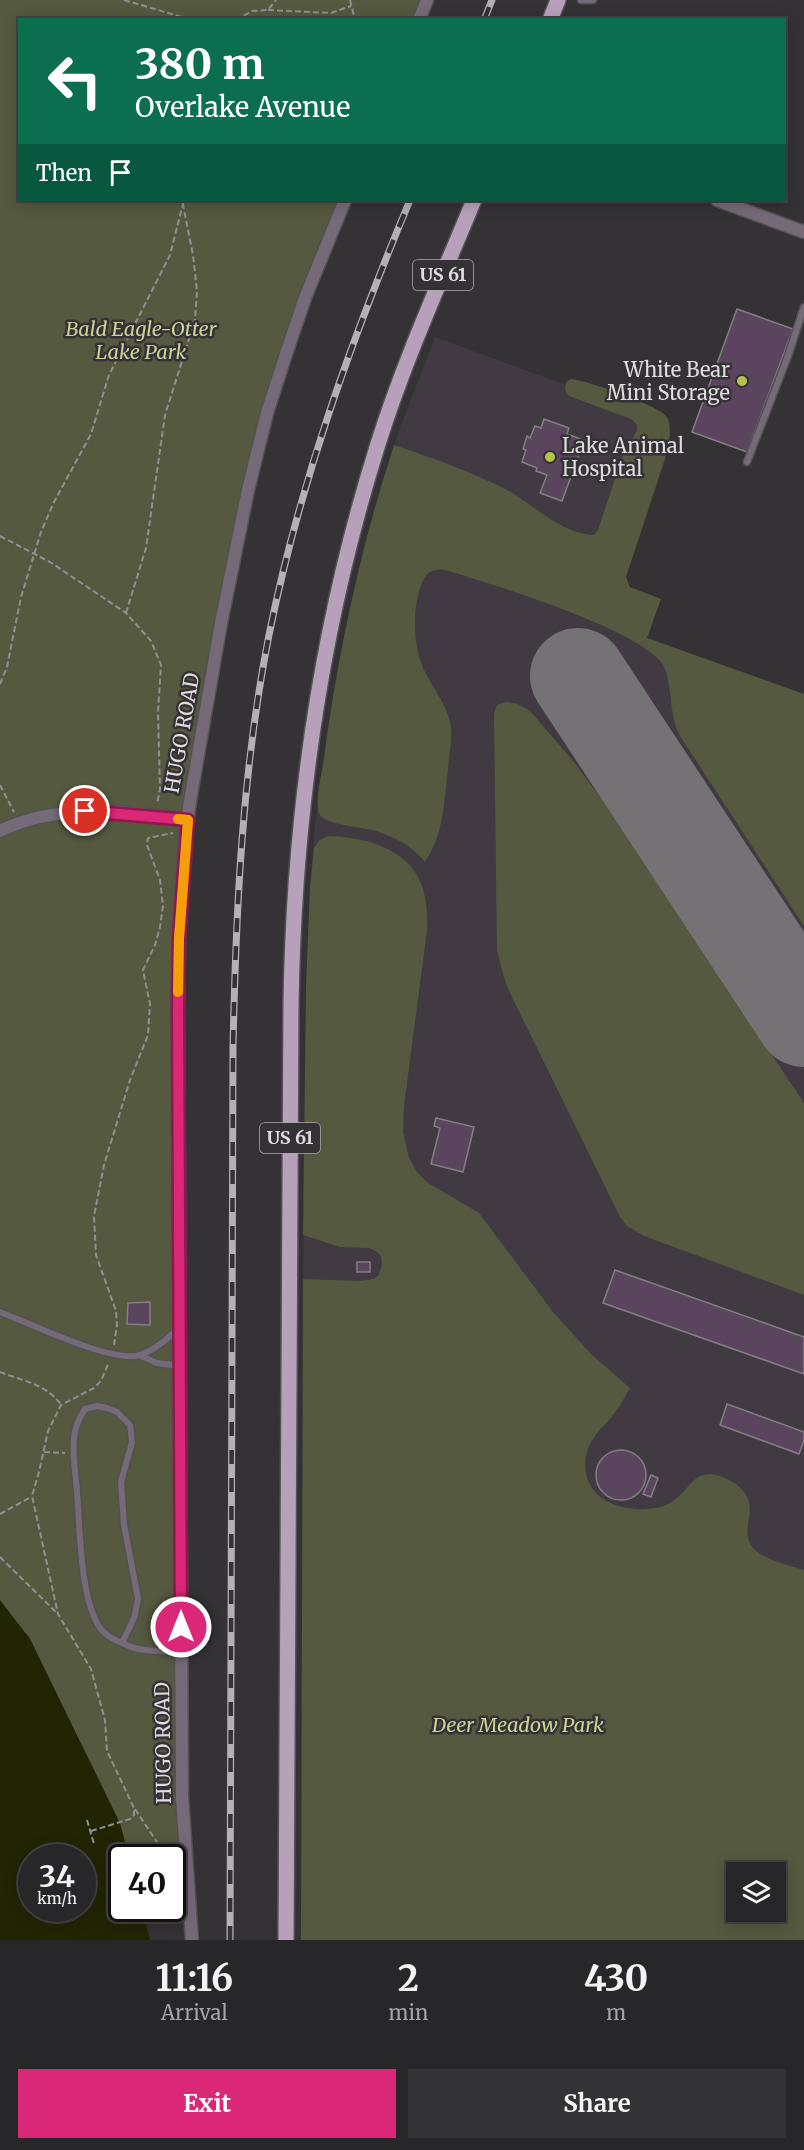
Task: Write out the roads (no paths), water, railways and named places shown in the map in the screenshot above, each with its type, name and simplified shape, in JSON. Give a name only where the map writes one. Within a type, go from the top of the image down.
[{"type":"main road","points":[[551,18],[558,0]]},
{"type":"main road","name":"US 61","points":[[286,1940],[291,1013],[293,916],[300,827],[321,678],[357,519],[394,396],[474,201]]},
{"type":"street","points":[[420,18],[427,0]]},
{"type":"street","name":"HUGO ROAD","points":[[192,1940],[182,1797],[179,1328],[179,938],[188,820],[221,623],[248,490],[267,413],[305,298],[345,201]]},
{"type":"street","points":[[720,201],[804,232]]},
{"type":"street","points":[[0,831],[19,823],[57,813],[85,811],[188,820]]},
{"type":"lane","points":[[581,0],[593,0]]},
{"type":"lane","points":[[747,462],[788,356],[804,307]]},
{"type":"lane","points":[[0,1312],[112,1354],[139,1355],[157,1363],[180,1366]]},
{"type":"lane","points":[[139,1355],[159,1345],[179,1328]]},
{"type":"lane","points":[[122,1643],[134,1617],[138,1599],[124,1525],[121,1482],[132,1442],[130,1425],[117,1412],[97,1406],[85,1408],[78,1419],[73,1452],[80,1546],[90,1605],[100,1628],[112,1639],[133,1649],[151,1652],[181,1651]]},
{"type":"railway","points":[[485,18],[492,0]]},
{"type":"railway","points":[[230,1940],[233,1047],[242,840],[252,737],[281,578],[311,468],[347,361],[410,201]]},
{"type":"place","name":"White Bear Mini Storage","points":[[742,381]]},
{"type":"place","name":"Lake Animal Hospital","points":[[550,457]]},
{"type":"park label","name":"Bald Eagle-Otter Lake Park","points":[[141,340]]},
{"type":"park label","name":"Deer Meadow Park","points":[[518,1725]]}]
